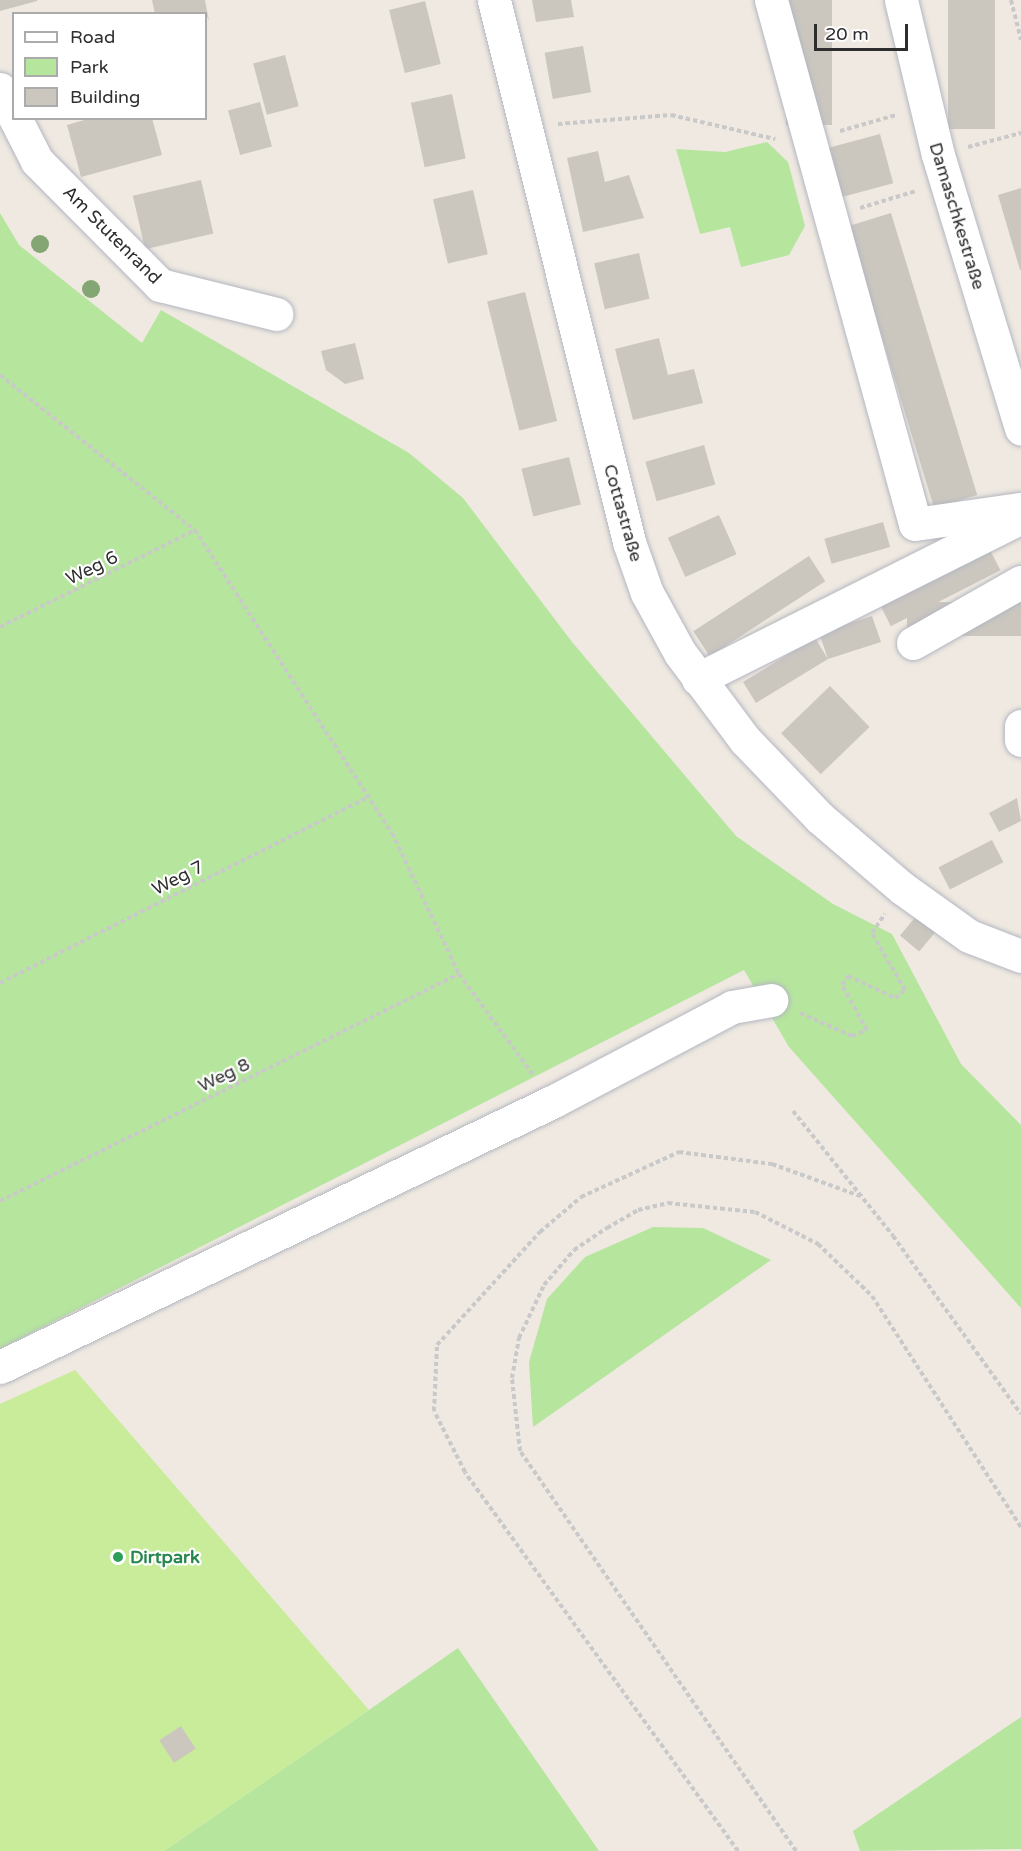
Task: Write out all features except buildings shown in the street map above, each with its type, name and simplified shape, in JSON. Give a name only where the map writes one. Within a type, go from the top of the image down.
[{"type":"street","name":"Cottastraße","points":[[494,0],[629,542],[647,593],[698,679],[745,740],[820,818],[969,936],[1021,956]]},
{"type":"street","points":[[771,0],[806,141],[915,524],[1021,509]]},
{"type":"street","name":"Damaschkestraße","points":[[901,0],[925,107],[942,169],[1021,429]]},
{"type":"street","name":"Am Stutenrand","points":[[0,89],[12,113]]},
{"type":"street","name":"Am Stutenrand","points":[[16,120],[37,161],[160,285],[276,314]]},
{"type":"street","points":[[698,679],[1021,517]]},
{"type":"street","points":[[913,643],[1021,582]]},
{"type":"street","points":[[1021,726],[1021,740]]},
{"type":"street","points":[[0,1367],[554,1101],[732,1007],[771,1000]]},
{"type":"path","points":[[1011,0],[1021,40]]},
{"type":"path","points":[[525,127],[671,116],[771,135],[783,147],[925,107]]},
{"type":"path","points":[[828,218],[1021,134]]},
{"type":"path","points":[[0,375],[195,530],[392,833],[459,974],[554,1101]]},
{"type":"path","name":"Weg 6","points":[[0,627],[195,530]]},
{"type":"path","name":"Weg 7","points":[[0,983],[369,797]]},
{"type":"path","points":[[771,1000],[852,1036],[867,1030],[842,985],[848,976],[895,998],[905,990],[872,933]]},
{"type":"path","name":"Weg 8","points":[[0,1201],[459,974]]},
{"type":"path","points":[[793,1112],[860,1196],[1021,1414]]},
{"type":"path","points":[[738,1851],[465,1472],[434,1411],[437,1345],[540,1232],[581,1197],[679,1152],[772,1164],[860,1196]]},
{"type":"path","points":[[796,1851],[520,1451],[512,1378],[519,1338],[544,1285],[574,1251],[638,1210],[669,1203],[755,1212],[818,1244],[872,1296],[1021,1527]]},
{"type":"green space","points":[[767,142],[788,162],[805,226],[789,255],[741,267],[730,227],[700,234],[676,149],[725,152]]},
{"type":"green space","points":[[0,213],[19,245],[142,343],[161,310],[409,453],[463,498],[572,642],[736,836],[833,904],[892,934],[961,1064],[1021,1125],[1021,1308],[789,1047],[744,970],[0,1349]]},
{"type":"green space","points":[[653,1227],[703,1228],[771,1260],[533,1427],[529,1362],[547,1299],[585,1257]]},
{"type":"green space","name":"Dirtpark","points":[[75,1370],[369,1710],[164,1851],[0,1851],[0,1404]]},
{"type":"green space","points":[[458,1648],[599,1851],[164,1851],[369,1710]]},
{"type":"green space","points":[[1021,1717],[1021,1849],[860,1851],[853,1831]]},
{"type":"place","name":"Dirtpark","points":[[118,1557]]}]
